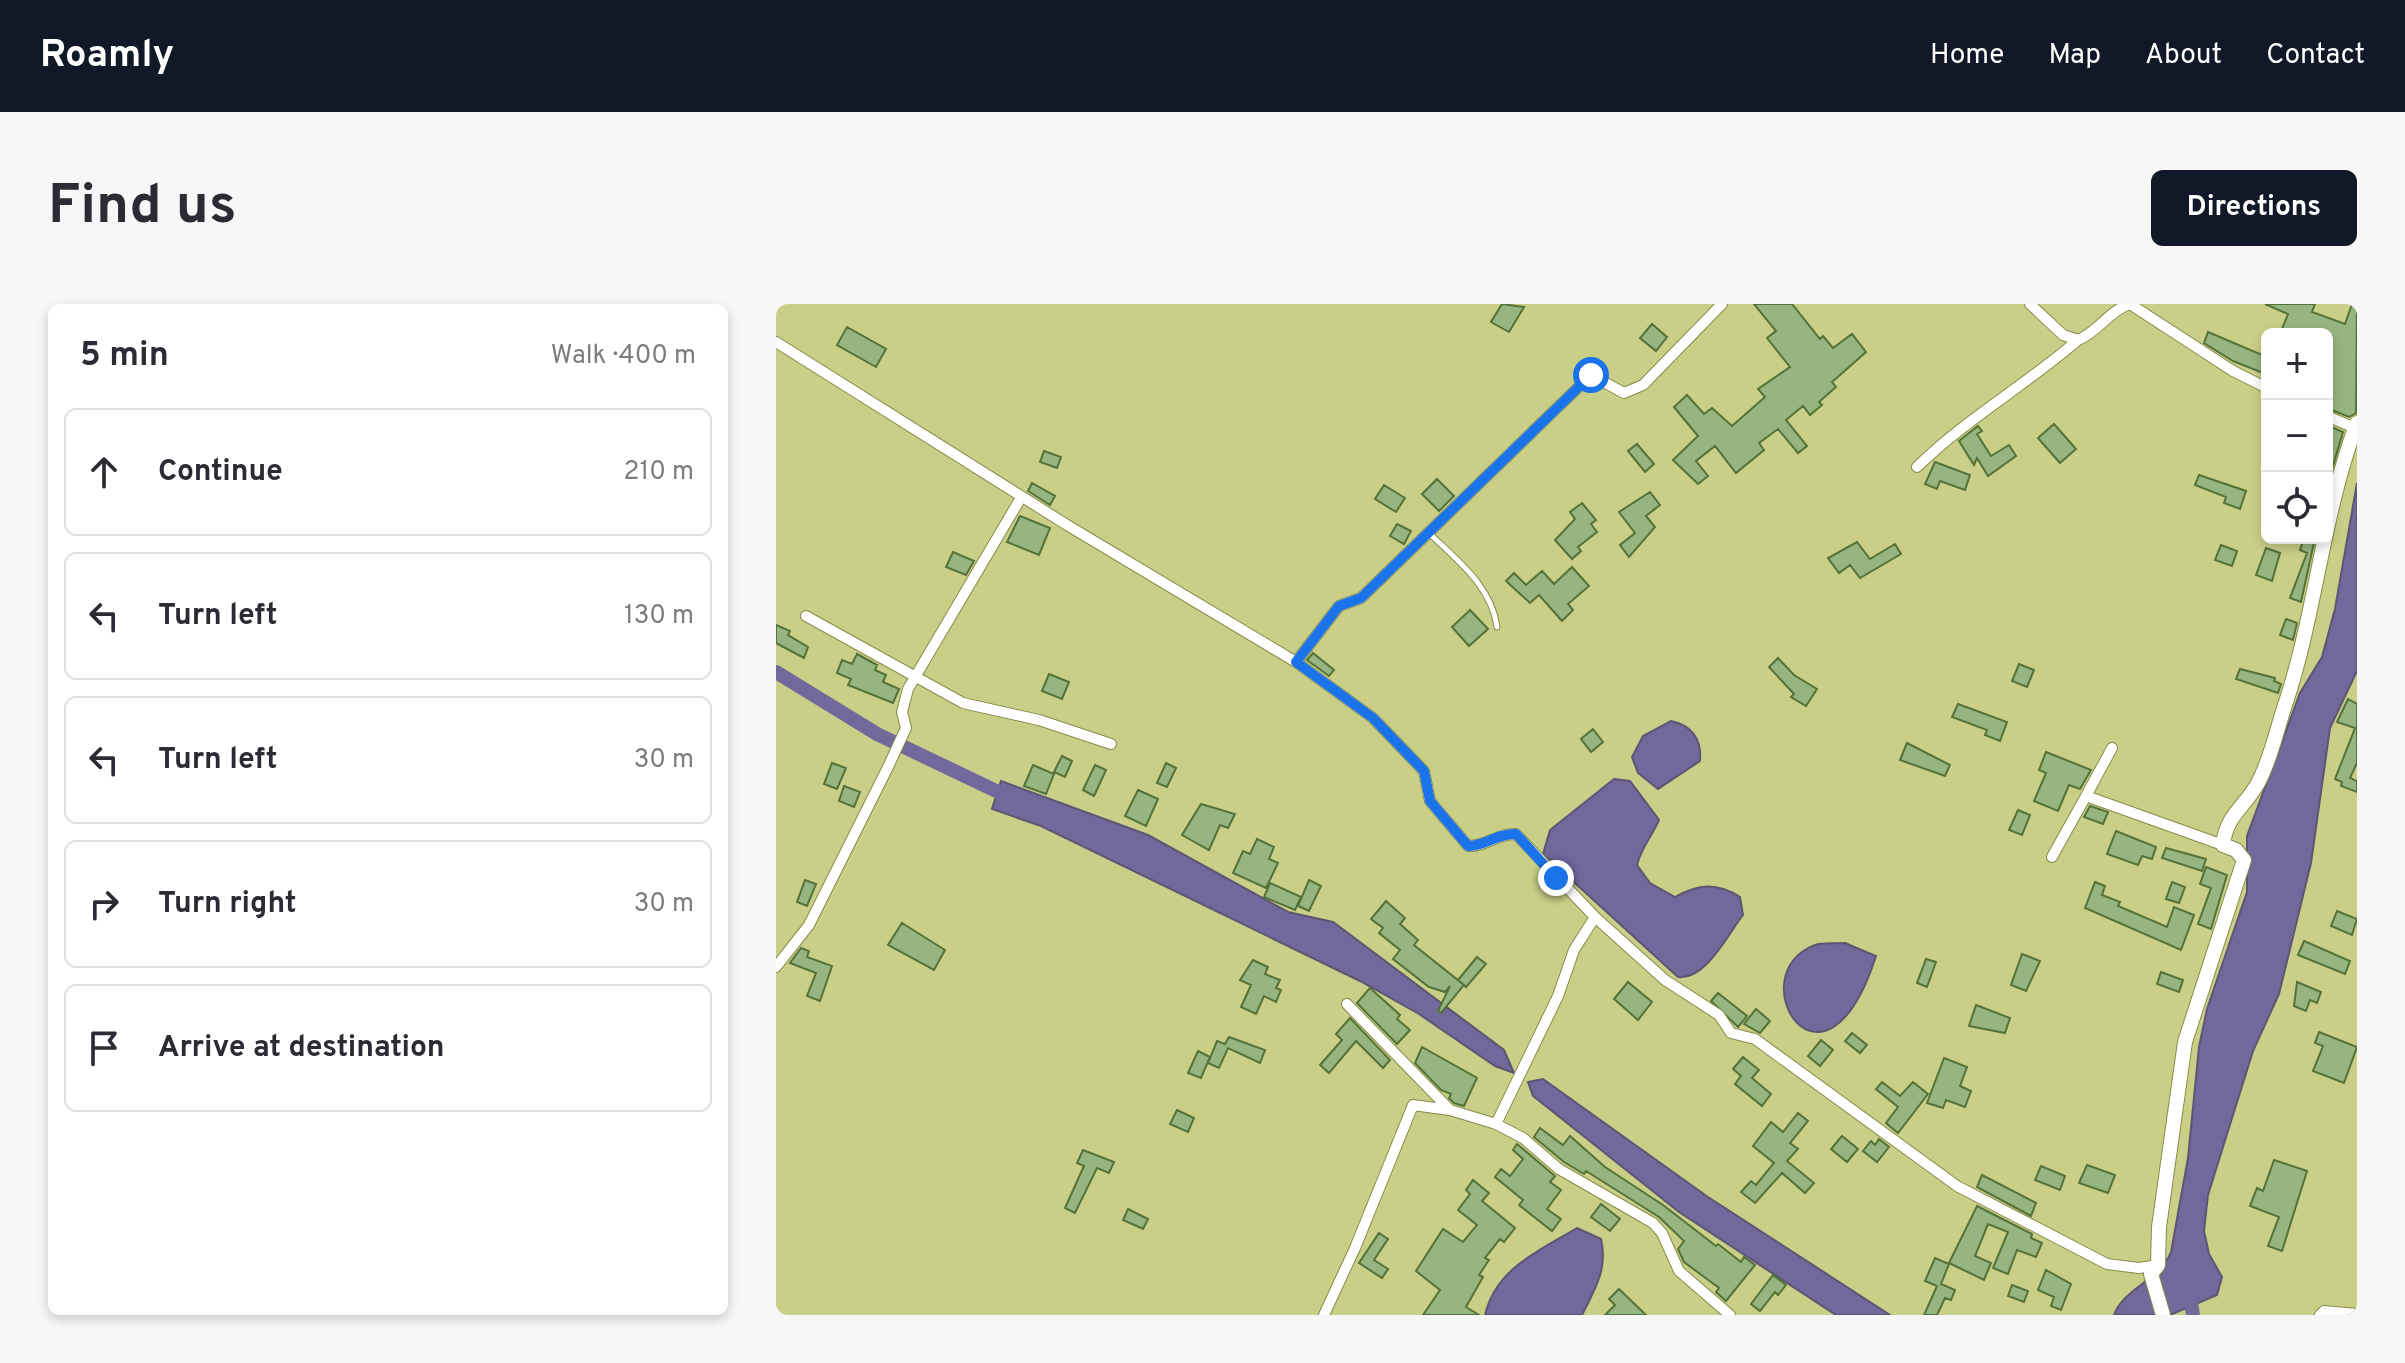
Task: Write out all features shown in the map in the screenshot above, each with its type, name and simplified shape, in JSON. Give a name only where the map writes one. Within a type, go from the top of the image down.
[{"type":"street","points":[[1296,662],[1339,606],[1361,598],[1591,375],[1624,393],[1643,385],[1722,304]]},
{"type":"street","points":[[2030,304],[2063,335],[2078,340]]},
{"type":"street","points":[[1917,467],[1946,438],[2041,372],[2078,340],[2088,336],[2118,306],[2130,304],[2233,371],[2261,385]]},
{"type":"street","points":[[776,342],[1067,525],[1296,662],[1373,718],[1424,771],[1430,801],[1468,846],[1481,845],[1506,833],[1516,834],[1595,917],[1665,980],[1719,1015],[1731,1033],[1755,1039],[1957,1186],[2107,1264],[2154,1270]]},
{"type":"street","points":[[2223,845],[2225,827],[2258,783],[2287,698],[2313,605],[2341,472],[2356,427],[2333,418]]},
{"type":"street","points":[[776,967],[809,925],[888,767],[906,728],[902,712],[915,678],[1019,501]]},
{"type":"street","points":[[806,616],[963,703],[1039,720],[1111,744]]},
{"type":"street","points":[[2052,857],[2112,748]]},
{"type":"street","points":[[2086,796],[2236,850],[2244,860],[2185,1042],[2154,1270],[2163,1315]]},
{"type":"street","points":[[1496,1124],[1558,996],[1574,950],[1595,917]]},
{"type":"street","points":[[1347,1004],[1450,1110]]},
{"type":"street","points":[[1324,1315],[1413,1105],[1450,1110],[1496,1124],[1523,1138],[1559,1169],[1589,1188],[1653,1223],[1662,1233],[1679,1271],[1730,1315]]},
{"type":"street","points":[[2320,1315],[2333,1310],[2357,1314]]},
{"type":"lane","points":[[1430,534],[1479,583],[1495,606],[1497,627]]},
{"type":"shaded area","points":[[2357,483],[2357,671],[2330,728],[2311,863],[2279,994],[2253,1051],[2208,1195],[2204,1231],[2209,1254],[2222,1277],[2217,1295],[2170,1315],[2114,1315],[2126,1298],[2159,1270],[2171,1252],[2188,1158],[2199,1047],[2207,1009],[2247,892],[2247,836],[2300,693],[2322,657],[2335,609]]},
{"type":"shaded area","points":[[1671,721],[1685,726],[1694,735],[1700,761],[1658,789],[1638,773],[1632,757],[1643,736]]},
{"type":"shaded area","points":[[1614,779],[1630,781],[1659,820],[1637,865],[1650,883],[1675,897],[1708,886],[1740,897],[1743,915],[1707,964],[1688,976],[1678,977],[1543,854],[1550,830]]},
{"type":"shaded area","points":[[1001,781],[1148,835],[1288,912],[1333,922],[1504,1050],[1514,1073],[1495,1066],[1419,1014],[1360,981],[1041,826],[992,809]]},
{"type":"shaded area","points":[[1845,943],[1876,956],[1855,1003],[1834,1027],[1813,1032],[1797,1022],[1786,1004],[1784,982],[1793,961],[1815,945]]},
{"type":"shaded area","points":[[1543,1079],[1708,1197],[1890,1315],[1836,1315],[1679,1212],[1533,1096],[1528,1082]]},
{"type":"shaded area","points":[[1577,1228],[1601,1239],[1603,1250],[1599,1278],[1582,1315],[1485,1315],[1499,1285],[1509,1273],[1534,1253]]},
{"type":"building","points":[[1502,304],[1524,307],[1509,332],[1491,322]]},
{"type":"building","points":[[1754,304],[1792,304],[1820,339],[1823,336],[1833,348],[1852,334],[1866,352],[1832,382],[1836,387],[1819,402],[1822,405],[1810,415],[1803,406],[1786,420],[1807,446],[1798,453],[1778,429],[1759,443],[1764,450],[1736,473],[1715,446],[1696,461],[1708,476],[1698,484],[1673,460],[1698,436],[1674,407],[1687,395],[1704,414],[1712,408],[1732,426],[1765,397],[1758,389],[1790,367],[1767,338],[1776,331]]},
{"type":"building","points":[[2265,304],[2315,304],[2312,312],[2345,324],[2352,304],[2357,304],[2356,413],[2349,417],[2333,410],[2333,328],[2282,328],[2288,314]]},
{"type":"building","points":[[1652,324],[1667,337],[1656,351],[1640,338]]},
{"type":"building","points":[[847,327],[886,349],[876,367],[837,345]]},
{"type":"building","points":[[2208,332],[2261,354],[2261,372],[2233,361],[2204,343]]},
{"type":"building","points":[[2054,424],[2076,449],[2060,463],[2038,438]]},
{"type":"building","points":[[1978,426],[1982,431],[1977,434],[1991,456],[2009,445],[2016,456],[1988,476],[1977,458],[1974,465],[1959,441]]},
{"type":"building","points":[[2333,428],[2343,432],[2333,466]]},
{"type":"building","points":[[1637,444],[1654,464],[1645,472],[1628,451]]},
{"type":"building","points":[[1044,451],[1061,457],[1057,468],[1040,462]]},
{"type":"building","points":[[1935,462],[1970,475],[1965,490],[1940,481],[1937,489],[1925,484]]},
{"type":"building","points":[[2199,475],[2246,491],[2240,509],[2224,503],[2226,497],[2195,485]]},
{"type":"building","points":[[1437,479],[1454,496],[1439,511],[1422,494]]},
{"type":"building","points":[[1032,483],[1055,496],[1050,505],[1028,491]]},
{"type":"building","points":[[1384,485],[1405,498],[1396,512],[1375,499]]},
{"type":"building","points":[[1650,492],[1660,505],[1646,516],[1655,527],[1629,557],[1620,545],[1635,533],[1619,512]]},
{"type":"building","points":[[1582,503],[1596,520],[1591,524],[1597,532],[1578,547],[1581,551],[1572,559],[1555,540],[1575,519],[1570,512]]},
{"type":"building","points":[[1020,516],[1050,528],[1039,555],[1007,542]]},
{"type":"building","points":[[1397,524],[1411,531],[1404,544],[1390,536]]},
{"type":"building","points":[[1857,542],[1870,559],[1895,544],[1901,554],[1860,578],[1850,565],[1839,573],[1828,558]]},
{"type":"building","points":[[2302,544],[2314,544],[2301,602],[2290,598],[2307,553],[2300,550]]},
{"type":"building","points":[[2221,545],[2237,551],[2232,566],[2215,560]]},
{"type":"building","points":[[2266,548],[2280,553],[2272,581],[2256,575]]},
{"type":"building","points":[[953,552],[974,561],[966,575],[946,567]]},
{"type":"building","points":[[1572,567],[1589,586],[1568,604],[1573,610],[1562,621],[1539,595],[1530,603],[1506,581],[1514,573],[1526,585],[1542,571],[1554,584]]},
{"type":"building","points":[[1470,610],[1488,629],[1469,646],[1452,627]]},
{"type":"building","points":[[2286,619],[2297,623],[2293,640],[2280,635]]},
{"type":"building","points":[[776,625],[790,631],[788,635],[808,647],[804,658],[776,643]]},
{"type":"building","points":[[1313,653],[1334,670],[1329,676],[1307,660]]},
{"type":"building","points":[[857,654],[877,665],[875,670],[886,675],[883,682],[899,689],[893,703],[848,685],[851,679],[837,673],[842,660],[852,664]]},
{"type":"building","points":[[1778,658],[1794,675],[1817,689],[1806,706],[1791,697],[1794,694],[1769,667]]},
{"type":"building","points":[[2019,664],[2034,670],[2027,687],[2012,681]]},
{"type":"building","points":[[2240,669],[2275,678],[2274,681],[2281,684],[2278,693],[2236,679]]},
{"type":"building","points":[[1049,674],[1069,682],[1062,699],[1042,691]]},
{"type":"building","points":[[2348,699],[2357,704],[2357,763],[2350,778],[2357,781],[2357,792],[2341,786],[2342,782],[2335,779],[2355,728],[2337,722]]},
{"type":"building","points":[[1958,704],[2007,722],[2000,741],[1985,735],[1987,730],[1952,717]]},
{"type":"building","points":[[1593,729],[1603,742],[1591,752],[1581,739]]},
{"type":"building","points":[[1907,743],[1950,765],[1945,776],[1900,760]]},
{"type":"building","points":[[2046,752],[2091,770],[2080,789],[2069,785],[2058,811],[2034,801],[2046,773],[2039,770]]},
{"type":"building","points":[[1062,756],[1072,761],[1065,777],[1054,772]]},
{"type":"building","points":[[832,763],[846,768],[837,789],[824,784]]},
{"type":"building","points":[[1166,763],[1176,768],[1167,787],[1157,783]]},
{"type":"building","points":[[1033,765],[1054,774],[1046,794],[1024,786]]},
{"type":"building","points":[[1095,765],[1106,770],[1094,796],[1083,790]]},
{"type":"building","points":[[844,786],[860,792],[854,807],[839,801]]},
{"type":"building","points":[[1138,790],[1158,799],[1146,826],[1125,816]]},
{"type":"building","points":[[1201,804],[1235,814],[1228,828],[1220,825],[1209,850],[1182,835]]},
{"type":"building","points":[[2090,806],[2108,812],[2103,824],[2084,817]]},
{"type":"building","points":[[2018,810],[2030,815],[2022,835],[2009,830]]},
{"type":"building","points":[[2116,831],[2156,847],[2152,859],[2142,856],[2138,865],[2107,854]]},
{"type":"building","points":[[1257,839],[1274,847],[1269,859],[1278,863],[1266,888],[1233,873],[1243,851],[1250,854]]},
{"type":"building","points":[[2166,848],[2206,859],[2202,871],[2162,858]]},
{"type":"building","points":[[2206,867],[2227,875],[2211,929],[2198,924],[2211,888],[2200,884]]},
{"type":"building","points":[[805,880],[816,884],[807,906],[797,902]]},
{"type":"building","points":[[1309,880],[1321,886],[1309,911],[1298,906]]},
{"type":"building","points":[[2095,882],[2105,886],[2102,895],[2120,902],[2118,906],[2167,927],[2174,907],[2194,915],[2181,950],[2085,908]]},
{"type":"building","points":[[2172,882],[2185,887],[2179,903],[2166,899]]},
{"type":"building","points":[[1270,883],[1301,897],[1295,910],[1264,897]]},
{"type":"building","points":[[1386,901],[1405,918],[1400,924],[1418,940],[1414,945],[1464,985],[1441,1013],[1438,1011],[1450,986],[1445,992],[1429,987],[1393,959],[1400,950],[1379,933],[1383,928],[1371,919]]},
{"type":"building","points":[[2337,911],[2357,919],[2352,935],[2331,926]]},
{"type":"building","points":[[902,923],[945,950],[934,970],[888,945]]},
{"type":"building","points":[[2304,941],[2350,961],[2345,974],[2298,955]]},
{"type":"building","points":[[801,948],[809,951],[807,957],[832,966],[820,1001],[807,996],[816,973],[790,963]]},
{"type":"building","points":[[2022,954],[2040,961],[2026,991],[2011,985]]},
{"type":"building","points":[[1477,957],[1486,964],[1466,987],[1458,980]]},
{"type":"building","points":[[1926,959],[1936,962],[1927,987],[1917,983]]},
{"type":"building","points":[[1253,960],[1268,967],[1265,974],[1280,980],[1276,988],[1281,990],[1276,1002],[1264,996],[1256,1014],[1241,1007],[1251,985],[1240,980]]},
{"type":"building","points":[[2161,972],[2183,980],[2179,992],[2157,984]]},
{"type":"building","points":[[1628,982],[1652,1002],[1638,1020],[1614,999]]},
{"type":"building","points":[[2297,982],[2321,992],[2317,1003],[2310,1000],[2306,1011],[2294,1006]]},
{"type":"building","points":[[1370,988],[1400,1015],[1397,1019],[1410,1030],[1397,1044],[1357,1003]]},
{"type":"building","points":[[1718,993],[1747,1016],[1738,1027],[1711,1001]]},
{"type":"building","points":[[1976,1005],[2010,1018],[2005,1033],[1969,1026]]},
{"type":"building","points":[[1756,1009],[1770,1021],[1760,1033],[1744,1024]]},
{"type":"building","points":[[1350,1018],[1390,1060],[1383,1068],[1356,1041],[1329,1073],[1320,1065],[1342,1040],[1336,1034]]},
{"type":"building","points":[[2319,1032],[2357,1047],[2344,1083],[2313,1071],[2323,1046],[2315,1043]]},
{"type":"building","points":[[1852,1033],[1867,1045],[1860,1053],[1845,1041]]},
{"type":"building","points":[[1229,1037],[1265,1050],[1260,1063],[1228,1048],[1219,1068],[1208,1063],[1217,1041],[1225,1044]]},
{"type":"building","points":[[1821,1040],[1833,1050],[1820,1066],[1808,1056]]},
{"type":"building","points":[[1422,1047],[1477,1078],[1464,1106],[1454,1103],[1449,1098],[1451,1094],[1441,1090],[1415,1063]]},
{"type":"building","points":[[1198,1051],[1210,1057],[1201,1078],[1188,1073]]},
{"type":"building","points":[[1743,1057],[1759,1070],[1752,1078],[1771,1094],[1762,1106],[1735,1084],[1741,1076],[1733,1069]]},
{"type":"building","points":[[1944,1058],[1967,1067],[1960,1086],[1971,1091],[1965,1107],[1946,1100],[1943,1108],[1927,1103]]},
{"type":"building","points":[[1882,1082],[1900,1096],[1913,1082],[1928,1094],[1898,1133],[1886,1123],[1898,1107],[1876,1089]]},
{"type":"building","points":[[1177,1110],[1194,1118],[1188,1132],[1170,1124]]},
{"type":"building","points":[[1798,1113],[1808,1121],[1790,1143],[1798,1149],[1787,1161],[1814,1183],[1805,1193],[1782,1173],[1755,1203],[1741,1192],[1751,1181],[1756,1185],[1774,1163],[1753,1146],[1771,1122],[1783,1132]]},
{"type":"building","points":[[1540,1128],[1563,1145],[1570,1136],[1605,1167],[1663,1205],[1716,1246],[1718,1244],[1741,1262],[1744,1257],[1755,1265],[1726,1301],[1716,1292],[1719,1288],[1684,1262],[1678,1249],[1684,1241],[1659,1217],[1586,1171],[1584,1174],[1564,1162],[1534,1137]]},
{"type":"building","points":[[1842,1136],[1858,1149],[1847,1162],[1831,1149]]},
{"type":"building","points":[[1879,1139],[1889,1147],[1877,1162],[1863,1151],[1871,1141],[1875,1145]]},
{"type":"building","points":[[1517,1144],[1555,1176],[1550,1182],[1561,1190],[1547,1209],[1561,1219],[1552,1231],[1519,1205],[1523,1200],[1495,1177],[1501,1169],[1510,1176],[1523,1159],[1513,1150]]},
{"type":"building","points":[[1083,1150],[1114,1162],[1109,1173],[1097,1168],[1075,1213],[1065,1208],[1084,1166],[1077,1163]]},
{"type":"building","points":[[2274,1160],[2307,1171],[2282,1251],[2268,1246],[2279,1217],[2250,1206],[2257,1188],[2263,1191]]},
{"type":"building","points":[[2087,1165],[2115,1175],[2108,1193],[2079,1183]]},
{"type":"building","points":[[2041,1166],[2065,1176],[2060,1190],[2035,1180]]},
{"type":"building","points":[[1982,1175],[2036,1203],[2031,1216],[1977,1187]]},
{"type":"building","points":[[1473,1180],[1489,1193],[1482,1201],[1515,1228],[1504,1242],[1500,1239],[1485,1258],[1489,1260],[1479,1275],[1483,1277],[1466,1307],[1479,1315],[1423,1315],[1440,1290],[1416,1271],[1443,1229],[1463,1242],[1477,1225],[1458,1210],[1470,1194],[1466,1190]]},
{"type":"building","points":[[1601,1204],[1620,1219],[1610,1231],[1591,1217]]},
{"type":"building","points":[[1977,1206],[2032,1234],[2031,1238],[2042,1243],[2036,1257],[2017,1250],[2008,1274],[1993,1268],[2008,1232],[1988,1224],[1975,1256],[1991,1263],[1984,1280],[1949,1263]]},
{"type":"building","points":[[1128,1209],[1148,1219],[1143,1229],[1123,1220]]},
{"type":"building","points":[[1379,1233],[1388,1239],[1374,1260],[1388,1269],[1382,1278],[1359,1263]]},
{"type":"building","points":[[1935,1258],[1949,1264],[1941,1284],[1955,1290],[1951,1300],[1945,1298],[1937,1315],[1924,1315],[1937,1286],[1925,1281]]},
{"type":"building","points":[[2046,1270],[2071,1284],[2061,1310],[2051,1306],[2054,1297],[2038,1290]]},
{"type":"building","points":[[1773,1275],[1786,1285],[1778,1295],[1775,1292],[1760,1311],[1751,1304]]},
{"type":"building","points":[[2012,1285],[2028,1291],[2024,1302],[2008,1296]]},
{"type":"building","points":[[1619,1289],[1646,1315],[1605,1315],[1615,1305],[1609,1299]]},
{"type":"waterway","points":[[776,672],[877,734],[1015,800]]},
{"type":"waterway","points":[[2189,1290],[2193,1315]]},
{"type":"route","points":[[1556,878],[1516,834],[1506,833],[1481,845],[1468,846],[1452,831],[1430,801],[1424,771],[1373,718],[1296,662],[1339,606],[1361,598],[1591,375]]}]
